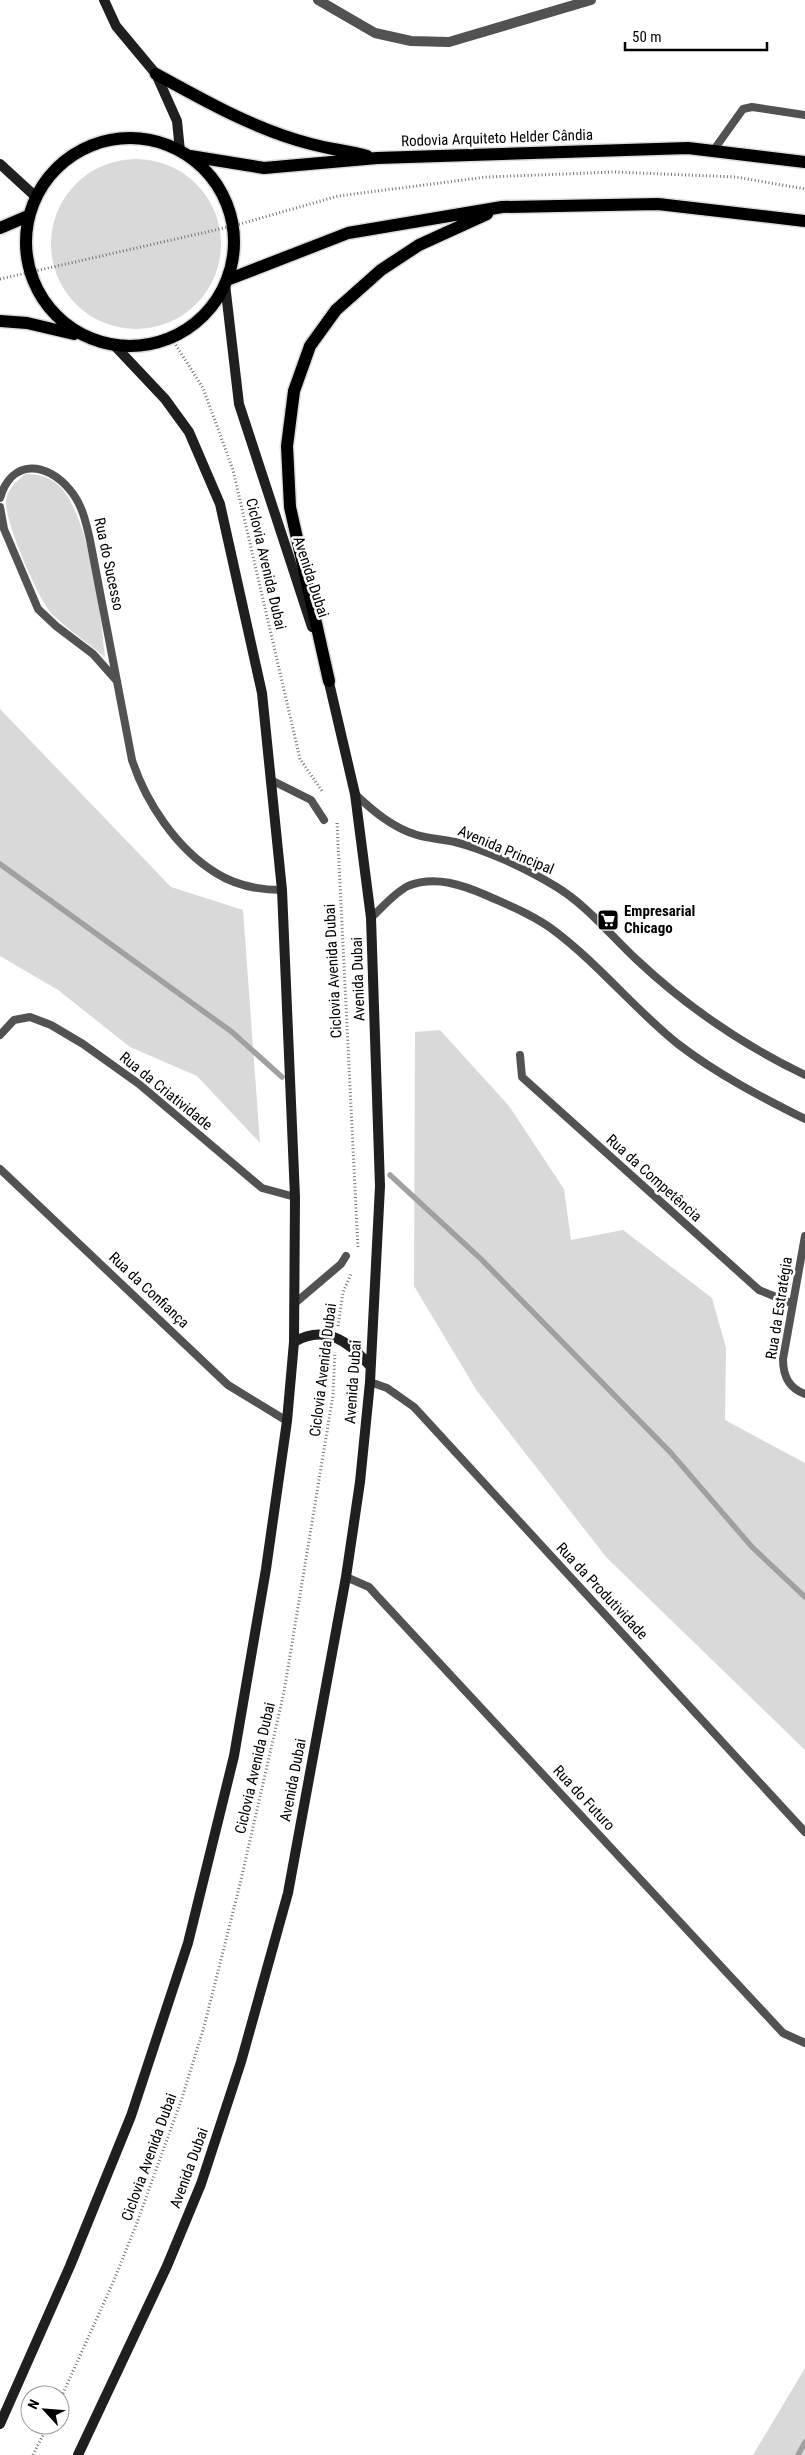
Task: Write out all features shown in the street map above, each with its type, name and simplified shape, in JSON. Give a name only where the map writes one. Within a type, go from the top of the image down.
[{"type":"main road","points":[[156,74],[216,107],[280,134],[310,144],[377,158]]},
{"type":"main road","name":"Rodovia Arquiteto Helder Cândia","points":[[78,334],[48,308],[30,274],[25,248],[28,216],[36,197],[52,174],[67,158],[98,142],[133,137],[185,153],[264,168],[377,158],[688,148],[805,162]]},
{"type":"main road","points":[[0,321],[27,323],[78,334],[115,346],[131,346],[172,339],[198,323],[214,306],[234,261],[233,226],[228,202],[212,176],[185,153]]},
{"type":"main road","points":[[226,282],[348,234],[502,207],[658,204],[805,221]]},
{"type":"main road","points":[[329,681],[290,507],[287,446],[294,391],[310,346],[336,310],[381,270],[419,246],[502,207]]},
{"type":"main road","points":[[0,228],[28,216]]},
{"type":"street","points":[[104,0],[116,26],[156,74],[177,121],[185,153]]},
{"type":"street","points":[[318,0],[375,33],[411,41],[450,42],[591,0]]},
{"type":"street","points":[[0,164],[36,197]]},
{"type":"street","name":"Avenida Dubai","points":[[78,2455],[167,2266],[201,2184],[241,2062],[288,1893],[346,1577],[360,1482],[370,1382],[380,1186],[371,918],[355,794],[329,681],[239,404],[226,282]]},
{"type":"street","points":[[0,2424],[70,2266],[131,2116],[188,1943],[234,1756],[266,1569],[287,1421],[294,1342],[296,1197],[282,890],[262,693],[220,504],[189,432],[165,399],[115,346]]},
{"type":"street","points":[[294,1342],[306,1335],[328,1335],[354,1348],[370,1366]]},
{"type":"lane","points":[[713,151],[743,109],[752,107],[805,115]]},
{"type":"lane","name":"Rua do Sucesso","points":[[0,498],[7,482],[15,474],[22,469],[32,468],[47,471],[71,491],[83,511],[132,760],[145,795],[167,826],[193,854],[216,873],[242,885],[282,890]]},
{"type":"lane","points":[[0,507],[4,529],[38,609],[56,626],[93,654],[117,680]]},
{"type":"lane","points":[[271,780],[311,800],[324,820]]},
{"type":"lane","name":"Avenida Principal","points":[[355,794],[372,810],[399,828],[417,835],[455,842],[504,861],[556,886],[571,896],[637,960],[690,1007],[738,1039],[805,1076]]},
{"type":"lane","points":[[371,918],[408,886],[431,880],[451,882],[475,890],[524,912],[560,936],[637,1009],[679,1045],[746,1088],[805,1119]]},
{"type":"lane","name":"Rua da Criatividade","points":[[0,1035],[14,1020],[30,1017],[51,1025],[83,1044],[140,1084],[262,1188],[296,1197]]},
{"type":"lane","name":"Rua da Competência","points":[[520,1055],[522,1077],[759,1290],[791,1303]]},
{"type":"lane","name":"Rua da Confiança","points":[[0,1169],[228,1385],[287,1421]]},
{"type":"lane","name":"Rua da Estratégia","points":[[805,1236],[791,1303],[783,1359],[783,1372],[788,1383],[805,1394]]},
{"type":"lane","points":[[294,1304],[341,1264],[346,1256]]},
{"type":"lane","name":"Rua da Produtividade","points":[[370,1382],[387,1388],[414,1407],[805,1832]]},
{"type":"lane","name":"Rua do Futuro","points":[[346,1577],[357,1581],[373,1592],[783,2033],[802,2042]]},
{"type":"path","points":[[0,280],[174,238],[233,226],[338,196],[487,177],[614,172],[736,177],[805,189]]},
{"type":"path","name":"Ciclovia Avenida Dubai","points":[[172,339],[203,388],[233,470],[300,759],[324,792]]},
{"type":"path","name":"Ciclovia Avenida Dubai","points":[[336,818],[358,1252]]},
{"type":"path","name":"Ciclovia Avenida Dubai","points":[[67,2385],[111,2287],[158,2168],[204,2027],[223,1956],[284,1692],[332,1405],[336,1339],[344,1292],[353,1270]]},
{"type":"path","points":[[33,2455],[43,2435]]},
{"type":"shaded area","points":[[136,159],[161,163],[176,169],[196,184],[211,204],[219,227],[221,244],[217,269],[211,284],[196,304],[176,319],[153,327],[136,329],[111,325],[96,319],[76,304],[61,284],[53,261],[51,244],[55,219],[61,204],[76,184],[96,169],[119,161]]},
{"type":"shaded area","points":[[25,474],[42,476],[57,484],[68,497],[77,516],[92,565],[105,657],[52,614],[39,593],[23,560],[7,512],[6,498],[15,483]]},
{"type":"shaded area","points":[[0,709],[171,887],[243,910],[260,1143],[197,1076],[130,1047],[58,990],[0,956]]},
{"type":"shaded area","points":[[440,1030],[509,1106],[564,1189],[571,1240],[623,1230],[712,1298],[726,1348],[725,1420],[805,1463],[805,1750],[606,1557],[477,1391],[414,1286],[415,1032]]},
{"type":"shaded area","points":[[805,2368],[805,2455],[753,2455]]},
{"type":"waterway","points":[[0,864],[232,1032],[282,1077]]},
{"type":"waterway","points":[[390,1175],[481,1259],[671,1453],[752,1547],[805,1597]]},
{"type":"waterway","points":[[798,2455],[805,2442]]},
{"type":"place","name":"Empresarial Chicago","points":[[608,920]]}]
